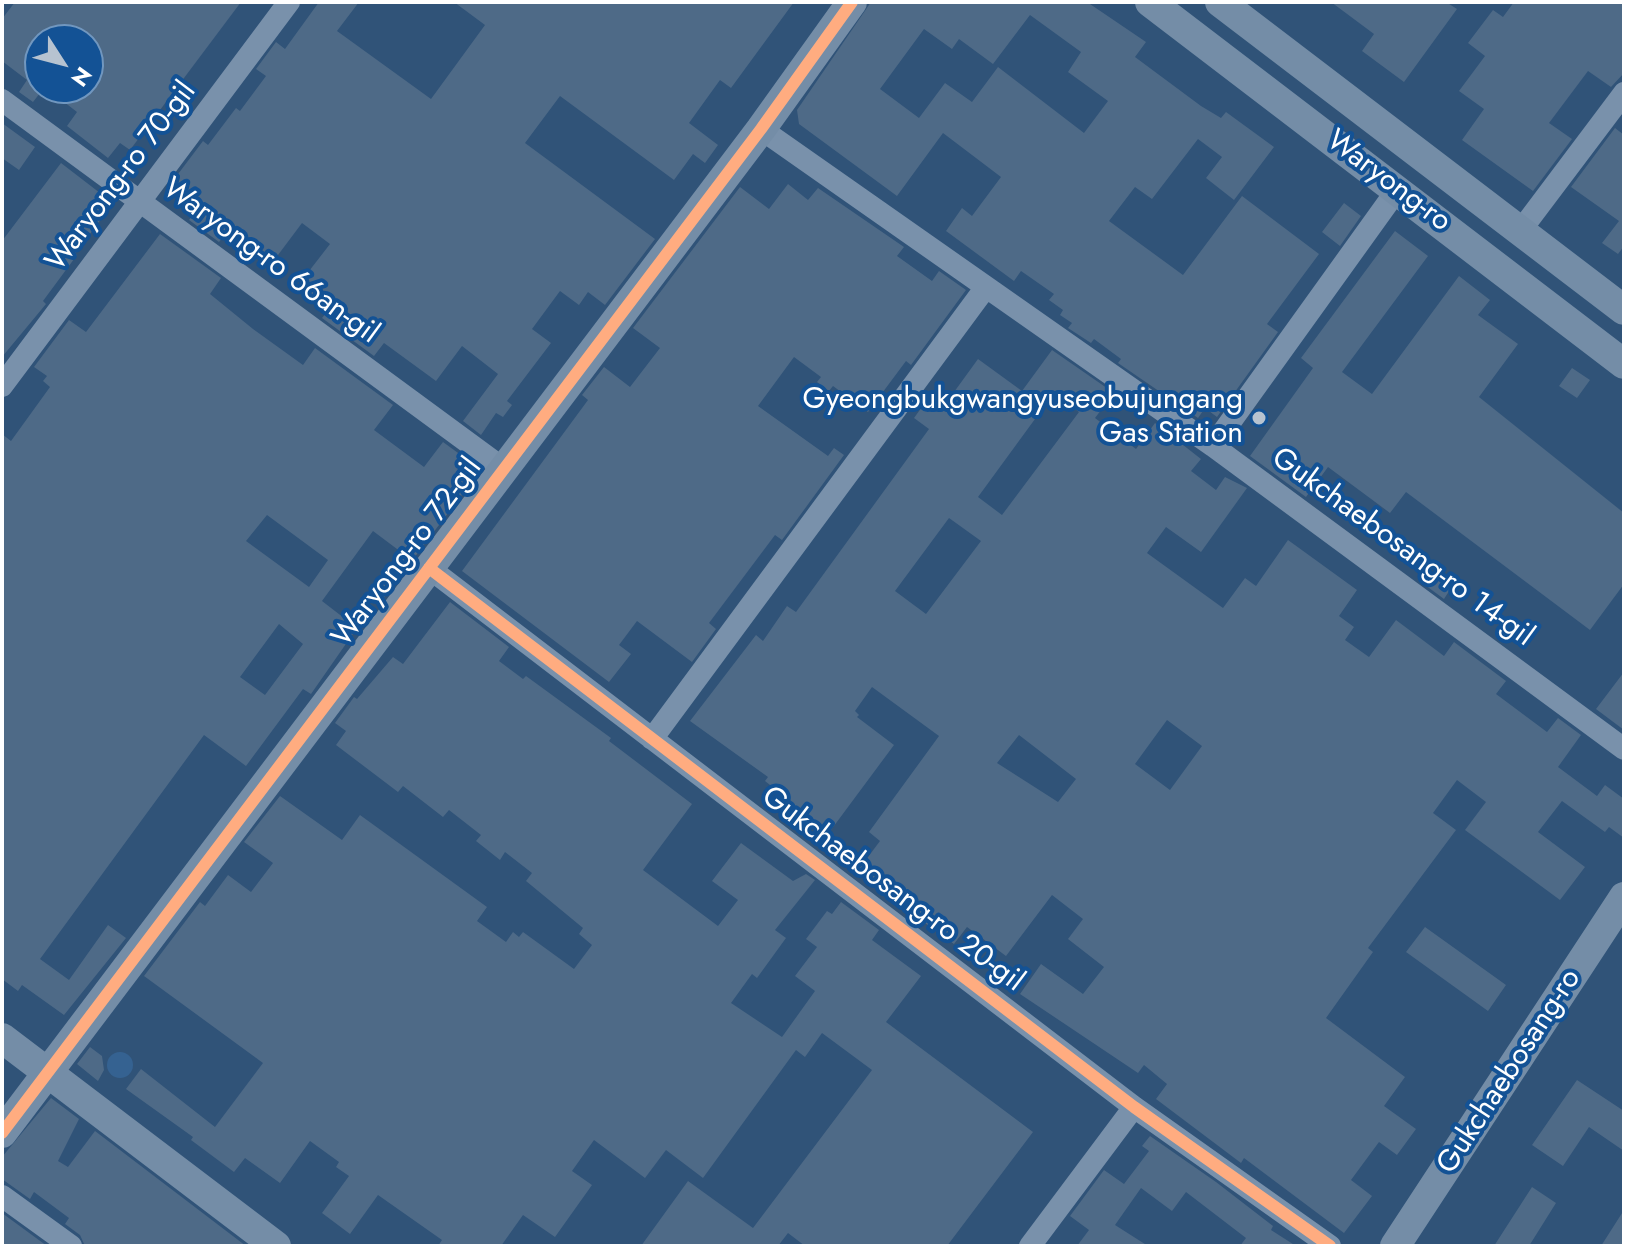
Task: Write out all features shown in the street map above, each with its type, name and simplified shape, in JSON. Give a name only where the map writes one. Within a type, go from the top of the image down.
[{"type":"street","name":"Waryong-ro 70-gil","points":[[2,386],[289,2]]},
{"type":"street","name":"Waryong-ro 72-gil","points":[[2,1133],[761,129],[852,2]]},
{"type":"street","name":"Waryong-ro","points":[[1150,2],[1624,364]]},
{"type":"street","name":"Waryong-ro","points":[[1220,2],[1624,310]]},
{"type":"street","points":[[1521,230],[1624,93]]},
{"type":"street","name":"Waryong-ro 66an-gil","points":[[2,100],[140,205],[504,469]]},
{"type":"street","name":"Gukchaebosang-ro 14-gil","points":[[761,129],[1213,446],[1624,749]]},
{"type":"street","points":[[1213,446],[1397,190]]},
{"type":"street","points":[[652,739],[986,287]]},
{"type":"street","name":"Gukchaebosang-ro 20-gil","points":[[429,568],[1134,1107],[1330,1246]]},
{"type":"street","name":"Gukchaebosang-ro","points":[[1395,1246],[1624,897]]},
{"type":"street","points":[[2,1038],[276,1246]]},
{"type":"street","points":[[1030,1246],[1134,1107]]},
{"type":"street","points":[[2,1196],[71,1246]]},
{"type":"water","points":[[120,1052],[130,1055],[133,1065],[130,1075],[120,1078],[110,1075],[107,1065],[110,1055]]},
{"type":"building","points":[[15,2],[241,2],[130,150],[120,143],[108,158],[67,126],[77,112],[67,104],[104,104],[104,24],[24,24],[24,78],[2,61],[2,19]]},
{"type":"building","points":[[319,2],[359,2],[337,31],[431,99],[485,25],[454,2],[794,2],[731,88],[720,80],[689,123],[718,145],[705,163],[693,154],[674,180],[560,96],[525,143],[655,239],[605,305],[588,292],[579,305],[560,291],[532,329],[551,343],[507,401],[512,405],[503,417],[496,413],[481,435],[463,421],[498,374],[462,346],[436,381],[384,343],[374,356],[322,318],[330,308],[299,284],[330,244],[302,223],[272,263],[228,231],[219,242],[189,220],[198,208],[169,186],[203,141],[208,145],[236,108],[240,111],[266,76],[256,69],[276,42],[285,49]]},
{"type":"building","points":[[871,2],[1087,2],[1146,42],[1135,57],[1201,106],[1221,118],[1226,112],[1274,147],[1234,200],[1206,178],[1222,157],[1198,139],[1152,199],[1135,187],[1109,221],[1183,275],[1242,196],[1319,254],[1267,324],[1278,332],[1217,417],[1205,408],[1198,418],[1118,363],[1121,359],[1094,339],[1091,343],[1068,328],[1072,323],[1060,315],[1063,310],[1049,300],[1054,294],[1021,271],[1014,281],[946,231],[962,208],[972,216],[1001,177],[943,133],[897,196],[799,124],[797,110]],"holes":[[[1030,15],[1081,52],[1068,72],[1108,101],[1084,133],[998,67],[972,102],[945,83],[919,118],[880,89],[924,29],[952,49],[959,39],[993,64]]]},
{"type":"building","points":[[1331,2],[1446,2],[1457,9],[1404,82],[1362,51],[1374,34]]},
{"type":"building","points":[[1514,2],[1624,2],[1624,73],[1611,87],[1588,71],[1549,123],[1572,139],[1533,191],[1462,140],[1484,109],[1459,91],[1485,56],[1468,43],[1493,10],[1503,17]]},
{"type":"building","points":[[2,123],[35,147],[19,170],[2,158]]},
{"type":"building","points":[[1615,128],[1624,135],[1624,246],[1618,254],[1602,243],[1619,221],[1571,187]]},
{"type":"building","points":[[61,163],[113,203],[43,301],[46,304],[2,357],[2,241]]},
{"type":"building","points":[[788,184],[808,200],[818,188],[904,247],[897,256],[932,281],[939,271],[966,290],[911,365],[906,361],[868,412],[833,386],[829,391],[817,382],[821,377],[794,357],[758,406],[828,456],[834,448],[844,455],[782,540],[775,535],[709,623],[716,629],[692,662],[637,621],[619,645],[631,654],[609,682],[462,571],[588,400],[582,395],[604,367],[630,387],[660,348],[633,328],[740,187],[769,209]]},
{"type":"building","points":[[1344,203],[1361,216],[1340,246],[1322,232]]},
{"type":"building","points":[[1395,231],[1428,256],[1342,372],[1372,394],[1459,276],[1490,300],[1478,315],[1518,344],[1479,397],[1624,513],[1624,584],[1590,630],[1406,492],[1390,513],[1328,467],[1306,497],[1250,456],[1313,368],[1301,358]]},
{"type":"building","points":[[160,234],[221,278],[210,294],[253,329],[303,365],[315,348],[393,405],[374,430],[424,467],[443,442],[476,466],[477,475],[379,604],[369,597],[401,552],[373,531],[322,601],[357,628],[311,694],[303,689],[246,766],[204,735],[40,959],[69,980],[108,925],[126,938],[64,1015],[22,985],[18,991],[2,979],[2,434],[11,441],[50,387],[43,381],[47,376],[34,367],[69,320],[86,332]],"holes":[[[267,515],[328,560],[309,587],[246,541]],[[279,624],[303,644],[265,695],[240,677]]]},
{"type":"building","points":[[1052,350],[1114,393],[1095,418],[1136,449],[1155,423],[1201,459],[1191,471],[1216,490],[1225,477],[1247,488],[1201,552],[1166,527],[1147,553],[1223,608],[1245,578],[1256,586],[1288,540],[1357,590],[1339,616],[1354,627],[1345,640],[1369,657],[1396,620],[1444,656],[1454,642],[1506,681],[1496,694],[1547,732],[1558,718],[1581,735],[1558,767],[1597,796],[1605,785],[1624,799],[1624,838],[1609,827],[1605,832],[1562,801],[1538,832],[1585,867],[1560,900],[1465,830],[1486,802],[1457,780],[1433,813],[1456,830],[1368,948],[1373,952],[1326,1018],[1405,1077],[1384,1106],[1416,1129],[1397,1155],[1379,1142],[1351,1180],[1372,1196],[1344,1233],[1244,1158],[1241,1163],[1156,1099],[1167,1084],[1144,1065],[1138,1073],[1020,994],[1041,964],[1083,994],[1104,967],[1068,939],[1083,919],[1052,895],[1006,956],[967,927],[954,944],[856,873],[880,841],[869,832],[939,736],[872,687],[855,711],[859,715],[857,717],[894,745],[825,838],[790,812],[795,805],[765,781],[768,777],[690,721],[756,635],[763,641],[787,606],[796,612],[929,429],[914,418],[927,400],[941,410],[978,359],[1022,391]],"holes":[[[1054,393],[1079,412],[1002,515],[978,497]],[[949,518],[981,541],[926,614],[895,591]],[[1167,720],[1202,746],[1170,790],[1135,764]],[[1019,735],[1076,779],[1058,802],[997,763]]]},
{"type":"building","points":[[1572,368],[1590,380],[1577,398],[1559,386]]},
{"type":"building","points":[[1435,572],[1453,585],[1444,599],[1425,585]]},
{"type":"building","points":[[450,602],[509,647],[499,661],[523,679],[526,676],[611,738],[609,741],[692,804],[643,870],[718,926],[738,900],[712,881],[741,843],[793,881],[806,874],[815,880],[775,930],[786,938],[757,978],[752,974],[731,1003],[782,1037],[815,991],[795,976],[817,947],[806,939],[827,911],[832,914],[841,902],[879,930],[872,940],[921,976],[886,1022],[1033,1132],[947,1246],[805,1246],[788,1233],[778,1246],[641,1246],[688,1181],[753,1228],[872,1070],[822,1033],[805,1057],[796,1050],[703,1178],[666,1150],[645,1178],[594,1140],[572,1171],[592,1185],[555,1237],[523,1215],[501,1246],[438,1246],[442,1240],[378,1195],[350,1234],[322,1213],[349,1176],[336,1167],[339,1162],[310,1141],[280,1183],[245,1158],[234,1172],[191,1140],[193,1137],[126,1089],[141,1069],[215,1127],[263,1063],[144,976],[200,902],[205,906],[228,875],[251,892],[273,863],[244,842],[280,796],[342,840],[360,815],[487,907],[477,921],[506,942],[513,932],[519,937],[523,932],[574,969],[592,945],[579,934],[583,928],[526,881],[532,873],[505,852],[500,860],[476,841],[481,835],[449,810],[443,817],[403,786],[398,792],[336,745],[346,731],[335,723],[354,697],[357,699],[393,657],[403,664]]},
{"type":"building","points":[[1624,672],[1624,730],[1596,709]]},
{"type":"building","points":[[1425,927],[1506,985],[1488,1011],[1406,952]]},
{"type":"building","points":[[90,1047],[102,1056],[104,1070],[98,1081],[77,1064]]},
{"type":"building","points":[[1577,1080],[1624,1111],[1624,1151],[1589,1127],[1563,1166],[1532,1145]]},
{"type":"building","points":[[51,1098],[79,1119],[58,1161],[68,1167],[95,1131],[246,1246],[85,1246],[80,1235],[65,1224],[69,1218],[34,1192],[30,1199],[2,1179],[2,1157]]},
{"type":"building","points":[[1150,1136],[1216,1182],[1273,1226],[1271,1230],[1296,1246],[1240,1246],[1246,1238],[1186,1192],[1172,1211],[1141,1188],[1115,1225],[1148,1246],[1077,1246],[1089,1230],[1070,1216],[1104,1170],[1124,1184],[1149,1151],[1142,1146]]},
{"type":"building","points":[[1532,1187],[1556,1203],[1529,1246],[1494,1246]]},
{"type":"building","points":[[1624,1210],[1624,1246],[1601,1246]]},
{"type":"building","points":[[2,1213],[47,1246],[2,1246]]},
{"type":"cycle path","points":[[2,1133],[761,129],[852,2]]},
{"type":"cycle path","points":[[429,568],[1134,1107],[1330,1246]]},
{"type":"place","name":"Gyeongbukgwangyuseobujungang Gas Station","points":[[1259,418]]}]
